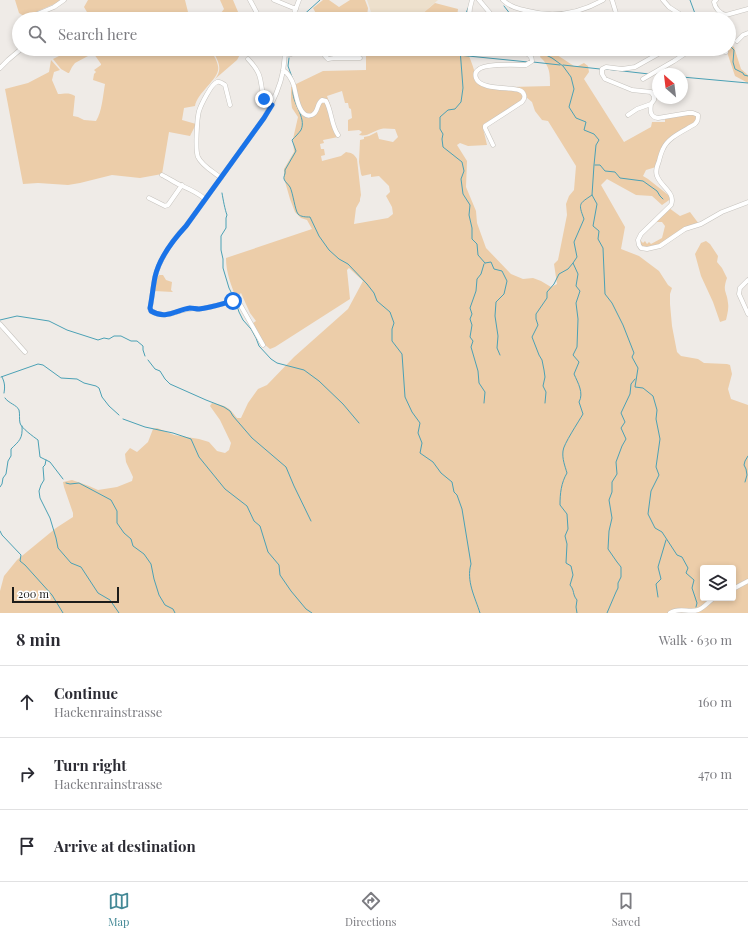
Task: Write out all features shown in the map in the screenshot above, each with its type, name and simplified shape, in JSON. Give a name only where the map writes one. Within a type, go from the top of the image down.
[{"type":"street","points":[[42,12],[54,7],[64,0]]},
{"type":"street","points":[[250,0],[256,12]]},
{"type":"street","points":[[274,0],[296,9]]},
{"type":"street","points":[[295,12],[299,0]]},
{"type":"street","points":[[470,12],[472,0]]},
{"type":"street","points":[[479,0],[489,12]]},
{"type":"street","points":[[503,0],[512,7],[530,12]]},
{"type":"street","points":[[573,12],[593,6],[603,0]]},
{"type":"street","points":[[612,0],[616,12]]},
{"type":"street","points":[[663,0],[669,7],[677,12]]},
{"type":"street","points":[[716,0],[714,2],[715,6],[720,12]]},
{"type":"street","points":[[736,12],[748,9]]},
{"type":"street","points":[[738,41],[743,35],[748,33]]},
{"type":"street","points":[[0,68],[13,56]]},
{"type":"street","points":[[263,344],[237,299],[207,308],[189,308],[172,314],[162,315],[151,311],[150,308],[155,276],[158,267],[177,236],[221,178],[272,105],[279,86],[285,56]]},
{"type":"street","points":[[325,56],[328,59],[360,58]]},
{"type":"street","points":[[493,145],[485,126],[522,102],[525,95],[519,90],[481,84],[478,82],[475,75],[478,69],[486,66],[526,65],[532,61],[531,56]]},
{"type":"street","points":[[628,114],[651,104],[655,99],[652,93],[632,90],[605,79],[602,75],[602,70],[606,66],[622,69],[635,67],[655,56]]},
{"type":"street","points":[[643,79],[682,56]]},
{"type":"street","points":[[248,59],[260,74],[265,102],[272,105]]},
{"type":"street","points":[[283,70],[291,80],[298,104],[304,114],[310,116],[313,115],[317,110],[319,102],[322,100],[326,102],[329,107],[333,126],[338,135]]},
{"type":"street","points":[[221,178],[206,167],[198,158],[196,147],[198,113],[211,87],[216,82],[220,82],[225,85],[230,105]]},
{"type":"street","points":[[651,104],[651,114],[654,118],[693,112],[698,115],[698,122],[667,142],[662,149],[656,174],[663,186],[673,198],[671,205],[641,234],[638,240],[640,246],[647,249],[660,246],[684,229],[701,224],[722,212],[748,202]]},
{"type":"street","points":[[162,175],[196,192],[205,199]]},
{"type":"street","points":[[149,198],[165,206],[168,205],[182,185]]},
{"type":"street","points":[[748,280],[739,290],[739,294],[748,314]]},
{"type":"street","points":[[0,324],[25,352]]},
{"type":"street","points":[[736,587],[748,581]]},
{"type":"street","points":[[670,613],[678,610],[698,610],[710,601]]},
{"type":"shaded area","points":[[15,0],[60,0],[57,3],[36,12],[19,12]]},
{"type":"shaded area","points":[[88,0],[185,0],[188,12],[87,12],[84,7]]},
{"type":"shaded area","points":[[220,0],[233,0],[238,12],[222,12],[224,9]]},
{"type":"shaded area","points":[[323,0],[329,0],[339,7],[350,0],[365,0],[368,8],[368,12],[315,12],[313,8]]},
{"type":"shaded area","points":[[367,0],[438,0],[424,12],[371,12]]},
{"type":"shaded area","points":[[435,3],[458,9],[458,12],[424,12]]},
{"type":"shaded area","points":[[736,53],[741,69],[748,75],[748,83],[735,76],[728,56],[736,56]]},
{"type":"shaded area","points":[[59,56],[88,56],[75,63],[69,73],[61,69],[53,59]]},
{"type":"shaded area","points":[[95,56],[214,56],[218,71],[213,80],[200,96],[195,106],[184,108],[182,120],[196,124],[190,136],[169,132],[162,174],[140,178],[112,175],[68,185],[38,183],[23,184],[5,89],[28,83],[49,72],[51,60],[60,70],[54,72],[52,80],[58,94],[75,96],[73,116],[84,120],[96,121],[101,108],[105,84],[93,80],[96,72],[94,70],[101,64]]},
{"type":"shaded area","points":[[216,56],[239,56],[237,60],[215,79],[219,71],[218,60]]},
{"type":"shaded area","points":[[366,56],[469,56],[474,70],[474,79],[477,83],[483,86],[522,93],[524,97],[522,101],[484,124],[483,128],[487,145],[468,146],[460,143],[457,145],[467,161],[466,187],[476,211],[477,223],[486,248],[511,274],[523,279],[533,278],[551,287],[557,284],[554,264],[558,260],[567,215],[566,204],[569,196],[574,190],[576,166],[548,121],[542,120],[535,111],[532,102],[526,97],[524,92],[511,87],[550,86],[549,70],[540,57],[559,56],[574,66],[584,63],[588,66],[589,72],[584,79],[624,142],[651,127],[652,122],[665,122],[665,118],[681,114],[693,114],[696,116],[697,120],[694,124],[665,143],[662,147],[656,167],[646,170],[643,176],[672,198],[662,205],[652,196],[636,195],[607,179],[601,185],[625,227],[621,249],[639,256],[659,271],[668,285],[672,288],[670,294],[670,304],[677,352],[681,356],[698,359],[704,363],[730,365],[732,374],[728,389],[731,399],[748,405],[748,580],[736,586],[736,565],[700,565],[700,601],[708,601],[700,608],[675,609],[668,613],[0,613],[0,591],[4,576],[17,560],[56,528],[73,517],[63,482],[72,480],[98,490],[117,487],[132,481],[133,477],[126,462],[125,454],[130,448],[137,452],[148,442],[153,429],[157,428],[174,435],[209,442],[217,451],[225,453],[229,450],[231,443],[220,420],[210,406],[212,403],[226,407],[237,418],[241,418],[248,403],[258,389],[267,385],[294,357],[348,309],[363,281],[349,268],[347,270],[350,299],[270,349],[264,344],[253,323],[256,321],[250,313],[241,293],[236,298],[226,263],[226,258],[312,229],[307,220],[301,218],[295,212],[284,178],[284,169],[294,152],[293,139],[298,117],[292,108],[291,87],[293,86],[299,107],[305,116],[309,117],[316,114],[322,101],[329,110],[338,137],[323,140],[324,143],[320,144],[321,149],[324,149],[325,155],[321,156],[322,161],[341,156],[346,152],[353,154],[357,159],[361,195],[360,201],[356,208],[354,224],[388,218],[393,214],[392,207],[386,196],[390,192],[389,186],[379,176],[371,177],[371,174],[362,176],[359,162],[360,140],[377,132],[379,139],[393,142],[398,137],[395,129],[381,129],[368,135],[359,135],[362,132],[359,130],[348,131],[348,120],[352,118],[351,109],[349,108],[348,103],[345,103],[342,91],[327,96],[331,107],[330,108],[326,101],[321,99],[315,112],[309,115],[305,114],[300,105],[294,85],[323,71],[366,70]]},
{"type":"shaded area","points":[[669,208],[680,216],[690,212],[699,224],[691,226],[666,242],[645,248],[641,245],[639,239],[643,243],[645,241],[647,244],[649,242],[651,244],[662,238],[665,226],[662,222],[656,222]]},
{"type":"shaded area","points":[[706,241],[710,244],[718,256],[717,262],[727,278],[725,289],[728,312],[726,320],[720,322],[701,276],[695,254],[701,243]]},
{"type":"shaded area","points":[[159,275],[163,275],[166,280],[172,282],[171,290],[173,292],[154,291],[155,281]]},
{"type":"shaded area","points":[[748,582],[748,613],[672,613],[693,612],[710,601],[736,601],[736,588]]},
{"type":"waterway","points":[[307,12],[320,0]]},
{"type":"waterway","points":[[690,0],[694,12]]},
{"type":"waterway","points":[[504,6],[509,12]]},
{"type":"waterway","points":[[467,12],[468,8]]},
{"type":"waterway","points":[[461,56],[463,88],[461,102],[455,109],[448,110],[440,117],[440,129],[443,134],[443,147],[462,162],[464,171],[461,179],[463,194],[470,205],[469,215],[472,228],[472,239],[477,244],[478,255],[485,263]]},
{"type":"waterway","points":[[468,56],[528,62]]},
{"type":"waterway","points":[[548,56],[563,66],[571,77],[574,89],[569,107],[576,118],[586,122],[584,130],[594,134],[599,140],[596,145],[594,165],[592,195],[597,204],[593,226],[599,231],[598,239],[603,248],[605,294],[612,303],[623,325],[634,353],[632,357],[638,368],[635,387],[643,388],[653,396],[657,410],[656,419],[660,439],[656,467],[659,475],[651,491],[648,514],[655,528],[662,532],[677,555],[682,557],[688,568],[686,573],[694,580],[692,588],[697,603],[696,607]]},
{"type":"waterway","points":[[734,56],[735,69],[748,76]]},
{"type":"waterway","points":[[289,58],[288,66],[292,77]]},
{"type":"waterway","points":[[533,62],[560,65]]},
{"type":"waterway","points":[[563,65],[600,69]]},
{"type":"waterway","points":[[605,69],[649,74]]},
{"type":"waterway","points":[[688,78],[748,83]]},
{"type":"waterway","points":[[293,89],[294,99],[301,115],[302,125],[301,130],[292,140],[296,151],[285,170],[284,179],[290,187],[298,214],[310,217],[319,236],[329,250],[339,259],[348,264],[367,284],[374,293],[377,301],[390,312],[394,323],[392,329],[392,341],[402,354],[405,397],[412,412],[420,423],[418,433],[422,443],[420,453],[433,462],[441,473],[452,482],[454,492],[457,495],[462,509],[471,564],[470,583],[480,613]]},
{"type":"waterway","points":[[595,165],[600,165],[605,171],[615,172],[620,178],[643,181],[657,191],[663,199]]},
{"type":"waterway","points":[[222,193],[227,215],[226,228],[221,236],[223,268],[229,288],[234,298]]},
{"type":"waterway","points":[[577,613],[577,600],[570,585],[573,575],[571,566],[566,563],[567,544],[565,536],[568,529],[567,514],[560,505],[560,501],[562,485],[567,473],[563,451],[568,439],[583,414],[579,402],[581,395],[580,388],[574,374],[579,362],[573,355],[577,347],[578,319],[576,303],[580,291],[576,286],[578,274],[573,263],[577,257],[574,242],[584,219],[580,207],[582,202],[592,195]]},
{"type":"waterway","points":[[485,263],[491,262],[494,269],[502,271],[507,281],[504,294],[496,302],[495,316],[498,336],[497,348],[500,355]]},
{"type":"waterway","points":[[545,403],[546,392],[543,386],[545,377],[544,370],[542,360],[532,337],[538,325],[536,314],[547,298],[547,292],[554,284],[559,274],[568,269],[573,263]]},
{"type":"waterway","points":[[484,264],[481,274],[477,279],[476,291],[470,308],[472,314],[470,319],[472,325],[470,337],[473,341],[471,347],[478,371],[479,383],[485,392],[484,403]]},
{"type":"waterway","points":[[236,303],[243,320],[251,329],[259,346],[271,359],[277,363],[304,370],[319,381],[343,404],[359,423]]},
{"type":"waterway","points":[[0,320],[17,316],[49,321],[67,330],[98,340],[121,336],[131,341],[137,341],[143,346],[145,356]]},
{"type":"waterway","points":[[148,360],[155,369],[160,371],[170,384],[230,411],[252,438],[286,467],[311,521]]},
{"type":"waterway","points":[[1,377],[38,364],[43,365],[61,378],[77,379],[84,383],[96,386],[99,388],[102,397],[109,406],[119,415]]},
{"type":"waterway","points":[[2,377],[4,381],[4,393]]},
{"type":"waterway","points":[[607,613],[621,577],[621,567],[608,549],[609,531],[612,518],[609,500],[612,492],[612,482],[617,474],[616,462],[626,439],[621,428],[625,422],[621,413],[630,394],[631,384],[635,379]]},
{"type":"waterway","points":[[5,398],[19,410],[21,425],[38,440],[40,457],[50,462],[63,479]]},
{"type":"waterway","points":[[123,419],[145,427],[173,433],[191,439],[199,457],[225,489],[247,506],[254,521],[260,526],[268,552],[279,565],[280,575],[306,609],[312,613]]},
{"type":"waterway","points":[[0,487],[6,474],[8,461],[11,456],[11,449],[21,437],[22,426]]},
{"type":"waterway","points":[[745,482],[747,475],[744,465],[748,456]]},
{"type":"waterway","points":[[46,460],[43,467],[44,480],[39,491],[40,498],[50,518],[58,548],[71,563],[81,567],[98,593],[110,600],[119,613]]},
{"type":"waterway","points":[[66,483],[79,483],[111,500],[117,511],[117,523],[124,533],[131,539],[133,546],[144,554],[151,564],[159,595],[165,605],[173,609],[175,613]]},
{"type":"waterway","points":[[0,531],[21,555],[20,561],[52,595],[63,613]]},
{"type":"waterway","points":[[658,597],[656,584],[661,579],[658,567],[666,540]]},
{"type":"route","points":[[233,301],[207,308],[189,308],[172,314],[162,315],[151,311],[150,308],[155,276],[158,267],[177,236],[186,226],[264,118],[272,105],[265,102],[264,99]]}]
